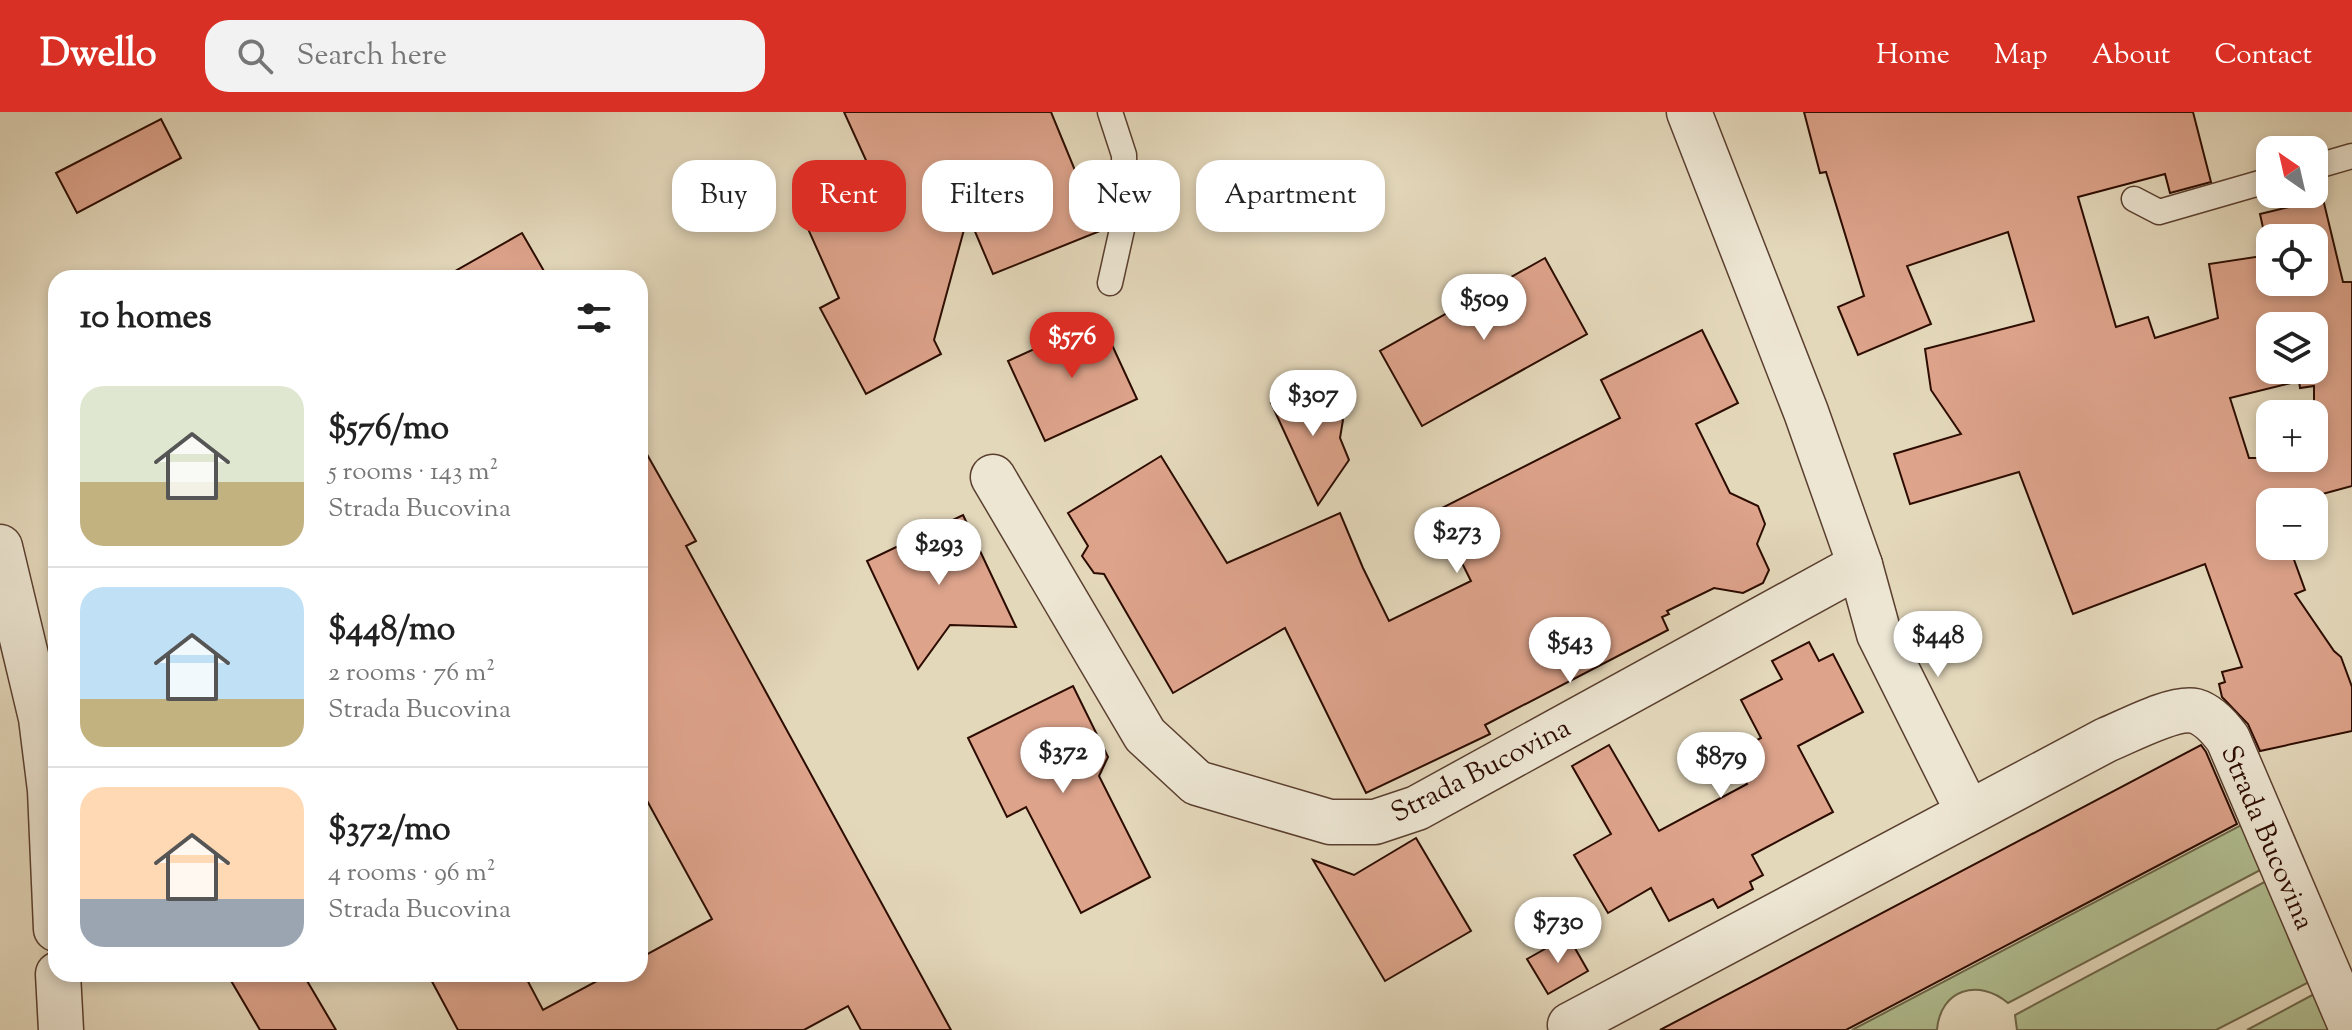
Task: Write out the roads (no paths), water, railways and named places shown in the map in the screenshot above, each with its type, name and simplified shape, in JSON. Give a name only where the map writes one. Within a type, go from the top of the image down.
[{"type":"street","points":[[1689,112],[1806,412],[1860,565],[1879,634],[1968,812]]},
{"type":"street","name":"Strada Bucovina","points":[[993,477],[1145,735],[1155,746],[1197,783],[1330,822],[1375,822],[1417,808],[1860,565]]},
{"type":"street","points":[[0,547],[41,718],[48,774]]},
{"type":"street","name":"Strada Bucovina","points":[[1570,1025],[2106,740],[2175,713],[2194,711],[2216,723],[2228,739],[2352,1029]]},
{"type":"street","points":[[58,982],[61,1030]]},
{"type":"lane","points":[[1110,112],[1124,155],[1125,216],[1110,283]]},
{"type":"lane","points":[[2328,163],[2352,156]]},
{"type":"lane","points":[[2134,199],[2159,212],[2256,184]]}]
